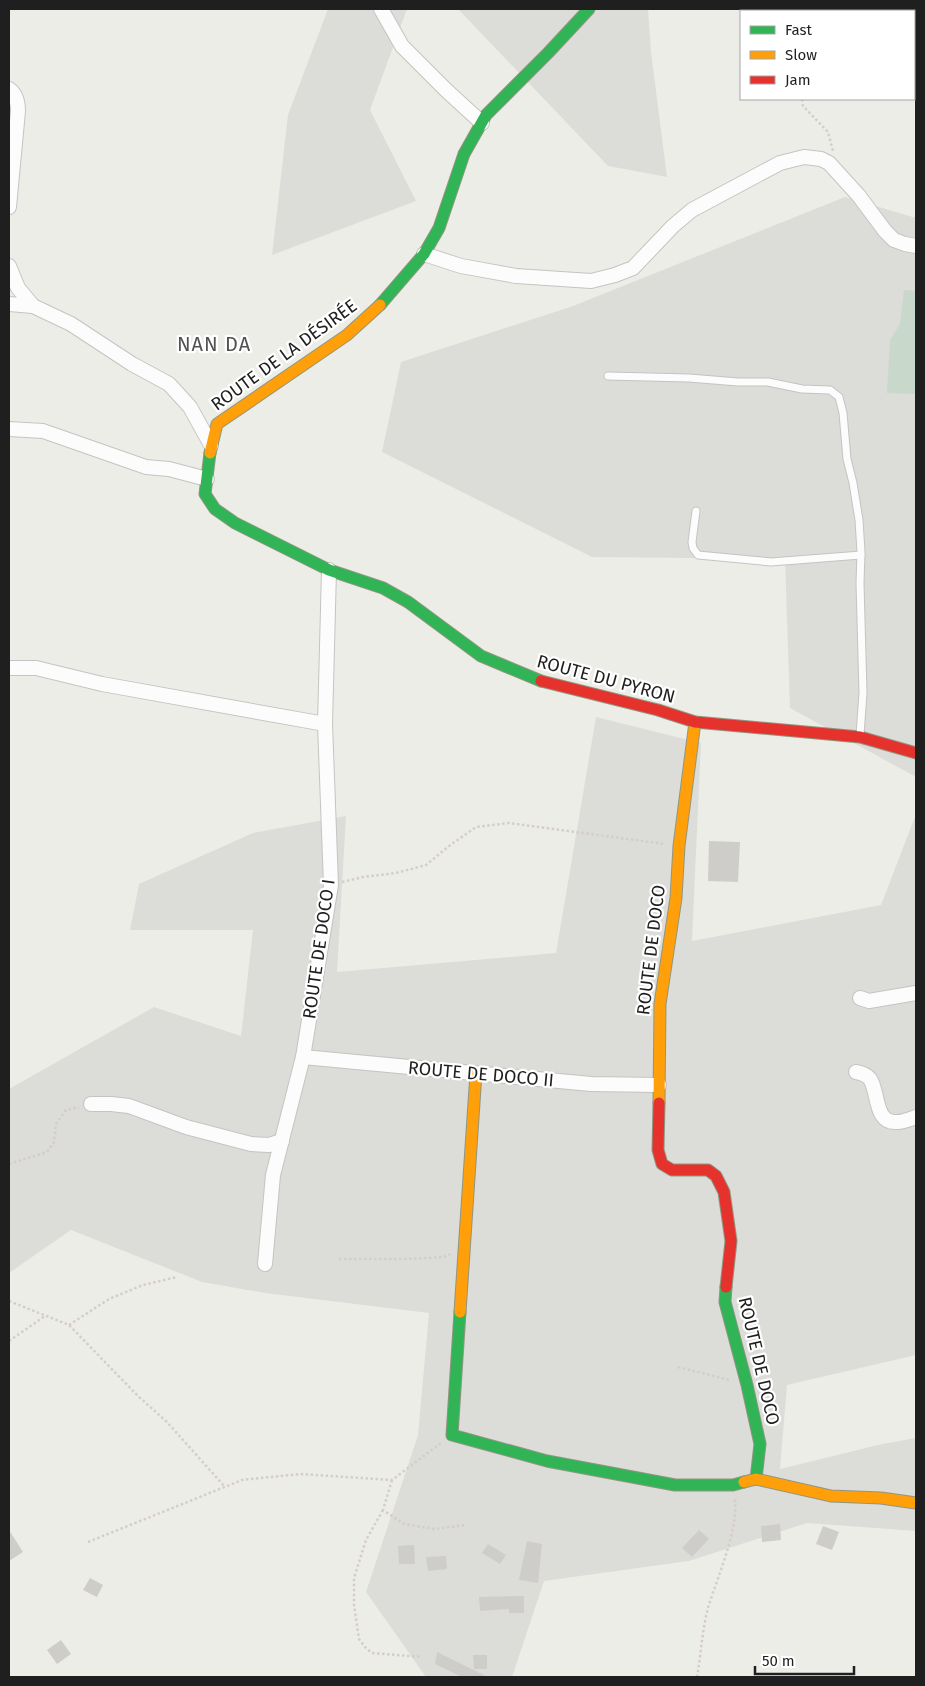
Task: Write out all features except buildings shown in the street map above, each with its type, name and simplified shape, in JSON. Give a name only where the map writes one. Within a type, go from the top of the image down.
[{"type":"street","points":[[381,9],[402,46],[446,90],[482,122]]},
{"type":"street","name":"ROUTE DE LA DÉSIRÉE","points":[[211,445],[217,424],[346,335],[386,300],[424,254],[439,228],[464,154],[486,115],[589,9]]},
{"type":"street","points":[[9,89],[12,91],[17,102],[18,111],[9,207]]},
{"type":"street","points":[[424,254],[461,266],[516,276],[591,281],[615,275],[633,268],[673,226],[692,210],[780,163],[804,157],[821,159],[829,164],[894,240],[916,246]]},
{"type":"street","points":[[9,266],[18,288],[34,306]]},
{"type":"street","points":[[9,304],[34,306],[71,324],[132,364],[169,384],[190,407],[211,445]]},
{"type":"street","points":[[9,429],[43,430],[146,467],[168,469],[207,479]]},
{"type":"street","name":"ROUTE DU PYRON","points":[[211,445],[205,494],[216,509],[235,523],[329,570],[383,588],[408,602],[481,656],[512,670],[547,684],[658,710],[695,722],[860,737],[916,753]]},
{"type":"street","name":"ROUTE DE DOCO I","points":[[265,1264],[273,1175],[303,1057],[331,886],[325,724],[329,570]]},
{"type":"street","points":[[9,668],[36,668],[102,684],[325,724]]},
{"type":"street","name":"ROUTE DE DOCO","points":[[695,722],[679,846],[676,898],[660,1004],[658,1150],[662,1164],[672,1170],[708,1170],[716,1176],[724,1192],[731,1241],[724,1302],[747,1385],[760,1444],[756,1479]]},
{"type":"street","points":[[860,998],[869,1001],[916,993]]},
{"type":"street","name":"ROUTE DE DOCO II","points":[[303,1057],[591,1084],[659,1085]]},
{"type":"street","points":[[856,1072],[868,1077],[872,1081],[880,1112],[887,1120],[899,1122],[916,1117]]},
{"type":"street","points":[[476,1073],[452,1435],[546,1460],[675,1485],[733,1485],[756,1479],[831,1496],[881,1498],[916,1503]]},
{"type":"street","points":[[91,1104],[129,1106],[186,1127],[251,1144],[269,1145],[282,1141]]},
{"type":"lane","points":[[608,376],[768,382],[802,389],[830,390],[839,398],[844,413],[847,459],[859,520],[863,693],[860,737]]},
{"type":"lane","points":[[696,512],[692,542],[693,548],[698,555],[771,562],[861,555]]},
{"type":"path","points":[[802,100],[803,106],[828,132],[838,174]]},
{"type":"path","points":[[331,886],[363,876],[396,874],[426,865],[476,827],[508,823],[679,846]]},
{"type":"path","points":[[9,1164],[47,1152],[54,1142],[56,1124],[66,1110],[91,1104]]},
{"type":"path","points":[[339,1259],[444,1257],[464,1247]]},
{"type":"path","points":[[69,1325],[109,1299],[143,1285],[177,1277]]},
{"type":"path","points":[[9,1301],[69,1325],[138,1396],[167,1422],[225,1488]]},
{"type":"path","points":[[9,1341],[45,1316]]},
{"type":"path","points":[[678,1367],[747,1385]]},
{"type":"path","points":[[422,1657],[372,1653],[365,1647],[359,1639],[354,1605],[354,1578],[366,1540],[383,1510],[392,1480],[452,1435]]},
{"type":"path","points":[[88,1542],[242,1480],[300,1474],[392,1480]]},
{"type":"path","points":[[697,1677],[707,1611],[732,1530],[736,1510],[733,1485]]},
{"type":"path","points":[[383,1510],[404,1524],[434,1529],[466,1525]]},
{"type":"shaded area","points":[[328,9],[407,9],[370,110],[416,201],[272,255],[288,115]]},
{"type":"shaded area","points":[[458,9],[648,9],[651,52],[667,177],[608,166]]},
{"type":"shaded area","points":[[845,197],[916,218],[916,777],[790,708],[785,559],[592,557],[382,452],[401,362],[573,306]]},
{"type":"shaded area","points":[[596,717],[701,743],[692,941],[881,905],[916,814],[916,1355],[787,1385],[780,1469],[882,1444],[916,1438],[916,1531],[807,1523],[689,1561],[544,1581],[512,1677],[426,1677],[366,1592],[418,1435],[429,1313],[265,1293],[202,1282],[71,1230],[9,1273],[9,1089],[154,1007],[241,1036],[253,930],[130,930],[139,884],[253,833],[346,816],[337,972],[556,953]]},
{"type":"green space","points":[[904,290],[916,291],[916,394],[887,393],[890,340],[900,324]]},
{"type":"traffic: fast","points":[[380,305],[424,254],[439,228],[464,154],[486,115],[589,9]]},
{"type":"traffic: fast","points":[[210,453],[205,494],[215,509],[235,523],[329,570],[383,588],[408,602],[481,656],[541,681]]},
{"type":"traffic: fast","points":[[726,1287],[725,1302],[760,1444],[756,1479]]},
{"type":"traffic: fast","points":[[460,1312],[452,1435],[547,1461],[675,1485],[733,1485],[744,1482]]},
{"type":"traffic: slow","points":[[210,453],[217,424],[347,335],[380,305]]},
{"type":"traffic: slow","points":[[659,1103],[660,1004],[676,898],[679,846],[695,722]]},
{"type":"traffic: slow","points":[[460,1312],[476,1073]]},
{"type":"traffic: slow","points":[[744,1482],[756,1479],[831,1496],[881,1498],[916,1503]]},
{"type":"traffic: jam","points":[[541,681],[658,710],[695,722],[860,737],[916,753]]},
{"type":"traffic: jam","points":[[659,1103],[658,1150],[662,1164],[672,1170],[708,1170],[716,1176],[724,1192],[731,1241],[726,1287]]},
{"type":"district","name":"NAN DA","points":[[214,344]]}]
